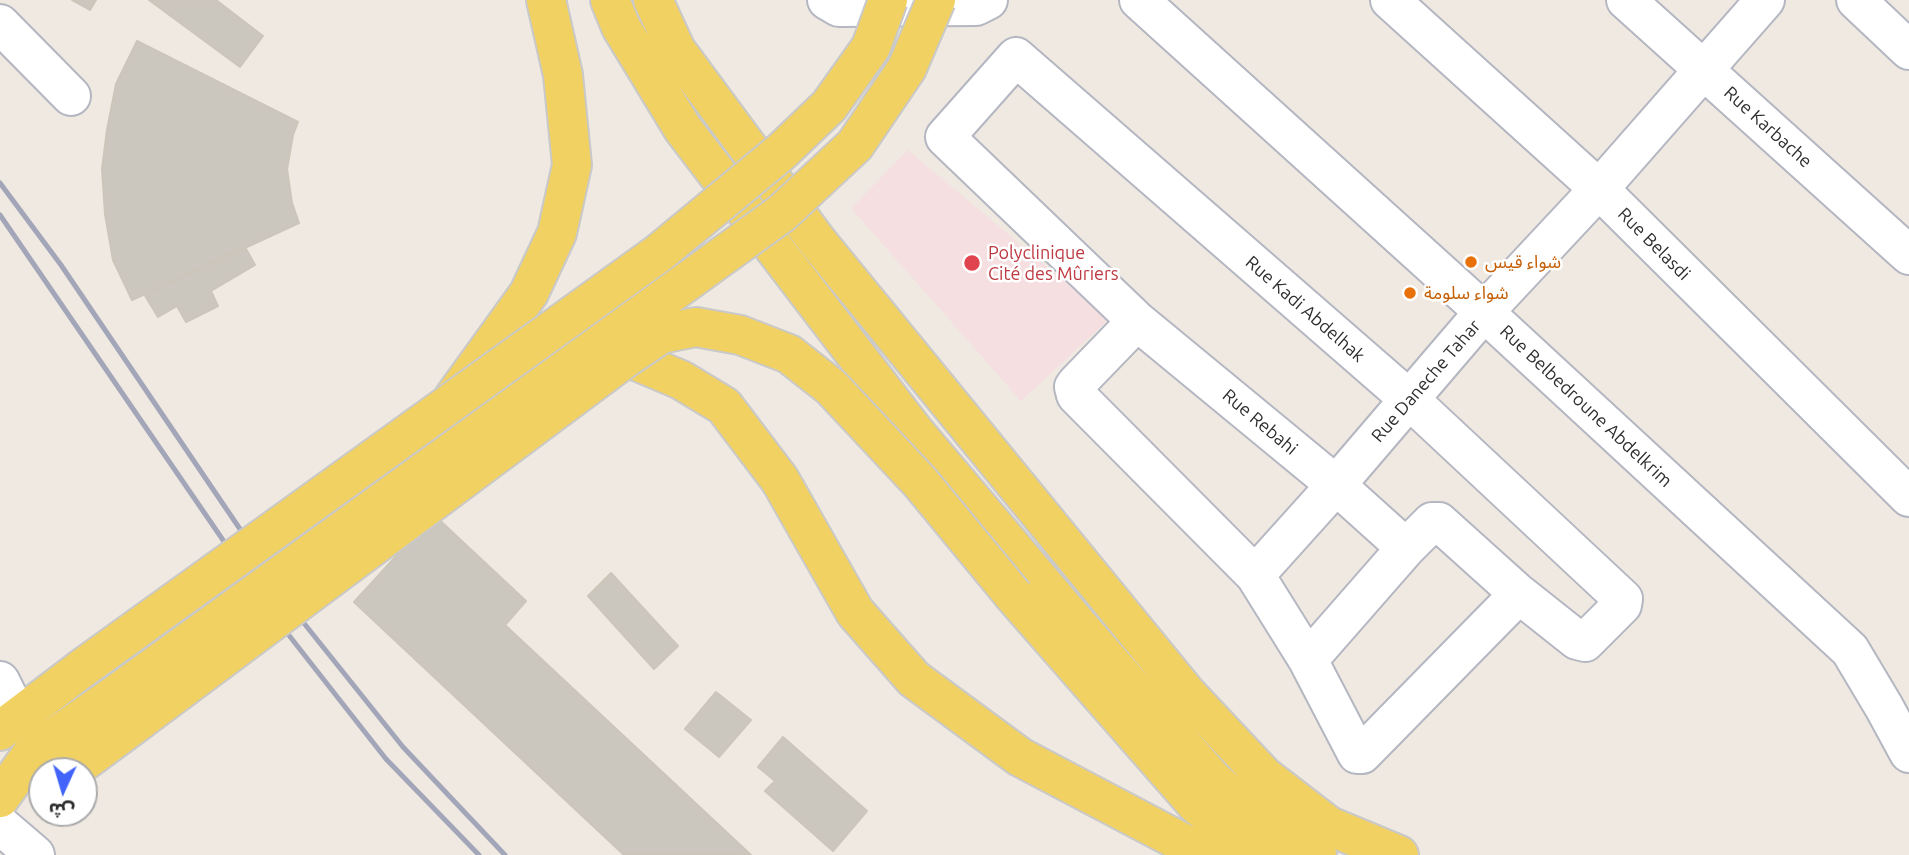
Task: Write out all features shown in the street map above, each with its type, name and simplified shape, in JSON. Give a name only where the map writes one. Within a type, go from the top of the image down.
[{"type":"main road","points":[[446,408],[529,293],[558,233],[572,165],[563,75],[546,0]]},
{"type":"main road","points":[[610,0],[621,27],[683,129],[914,431],[1214,782],[1270,827],[1317,855]]},
{"type":"main road","points":[[653,0],[676,50],[817,241],[1187,694],[1264,776],[1329,826],[1399,855]]},
{"type":"main road","points":[[9,724],[84,667],[659,253],[781,152],[829,106],[870,47],[888,0]]},
{"type":"main road","points":[[84,757],[131,705],[782,213],[855,145],[907,68],[936,0]]},
{"type":"main road","points":[[0,798],[33,752],[131,705],[661,334],[696,327],[740,334],[789,354],[831,387],[920,482],[1014,596],[1196,804],[1231,833],[1270,855]]},
{"type":"main road","points":[[628,357],[681,380],[724,406],[780,480],[855,612],[914,680],[1020,757],[1191,847],[1221,855]]},
{"type":"main road","points":[[0,807],[28,793]]},
{"type":"street","points":[[827,0],[839,7],[976,6],[988,0]]},
{"type":"street","name":"Rue Belbedroune Abdelkrim","points":[[1139,0],[1484,312],[1850,650],[1909,753]]},
{"type":"street","name":"Rue Belasdi","points":[[1390,0],[1599,189],[1909,497]]},
{"type":"street","name":"Rue Karbache","points":[[1626,0],[1909,255]]},
{"type":"street","name":"Rue Daneche Tahar","points":[[1255,575],[1484,312],[1599,189],[1765,0]]},
{"type":"street","points":[[1856,0],[1909,50]]},
{"type":"street","points":[[0,24],[71,96]]},
{"type":"street","name":"Rue Kadi Abdelhak","points":[[945,137],[1016,57],[1410,400],[1623,599],[1622,605],[1582,642],[1519,594]]},
{"type":"street","name":"Rue Rebahi","points":[[945,137],[1138,321],[1336,485],[1406,548]]},
{"type":"street","points":[[1138,321],[1077,383],[1074,387],[1076,395],[1255,575],[1308,660],[1357,754],[1360,755],[1519,594],[1439,522],[1432,522],[1308,660]]},
{"type":"street","points":[[0,681],[9,724]]},
{"type":"street","points":[[0,825],[35,855]]},
{"type":"shaded area","name":"Polyclinique Cité des Mûriers","points":[[908,150],[1109,319],[1021,401],[851,208]]},
{"type":"building","points":[[72,0],[96,0],[90,10]]},
{"type":"building","points":[[149,0],[216,0],[263,36],[240,67]]},
{"type":"building","points":[[137,41],[298,122],[287,169],[292,203],[299,223],[132,300],[113,260],[105,214],[102,169],[116,84]]},
{"type":"building","points":[[245,247],[255,265],[211,291],[218,306],[186,322],[177,306],[158,317],[144,294]]},
{"type":"building","points":[[434,515],[526,601],[505,625],[751,855],[624,855],[354,602]]},
{"type":"building","points":[[611,573],[678,646],[654,669],[588,596]]},
{"type":"building","points":[[716,692],[751,720],[719,757],[685,729]]},
{"type":"building","points":[[783,737],[867,811],[833,851],[765,791],[775,781],[758,767]]},
{"type":"railway","points":[[0,183],[61,265],[303,622],[403,747],[505,855]]},
{"type":"railway","points":[[0,215],[284,629],[386,759],[479,855]]},
{"type":"place","name":"شواء قيس","points":[[1471,262]]},
{"type":"place","name":"Polyclinique Cité des Mûriers","points":[[972,263]]},
{"type":"place","name":"شواء سلومة","points":[[1410,293]]}]
